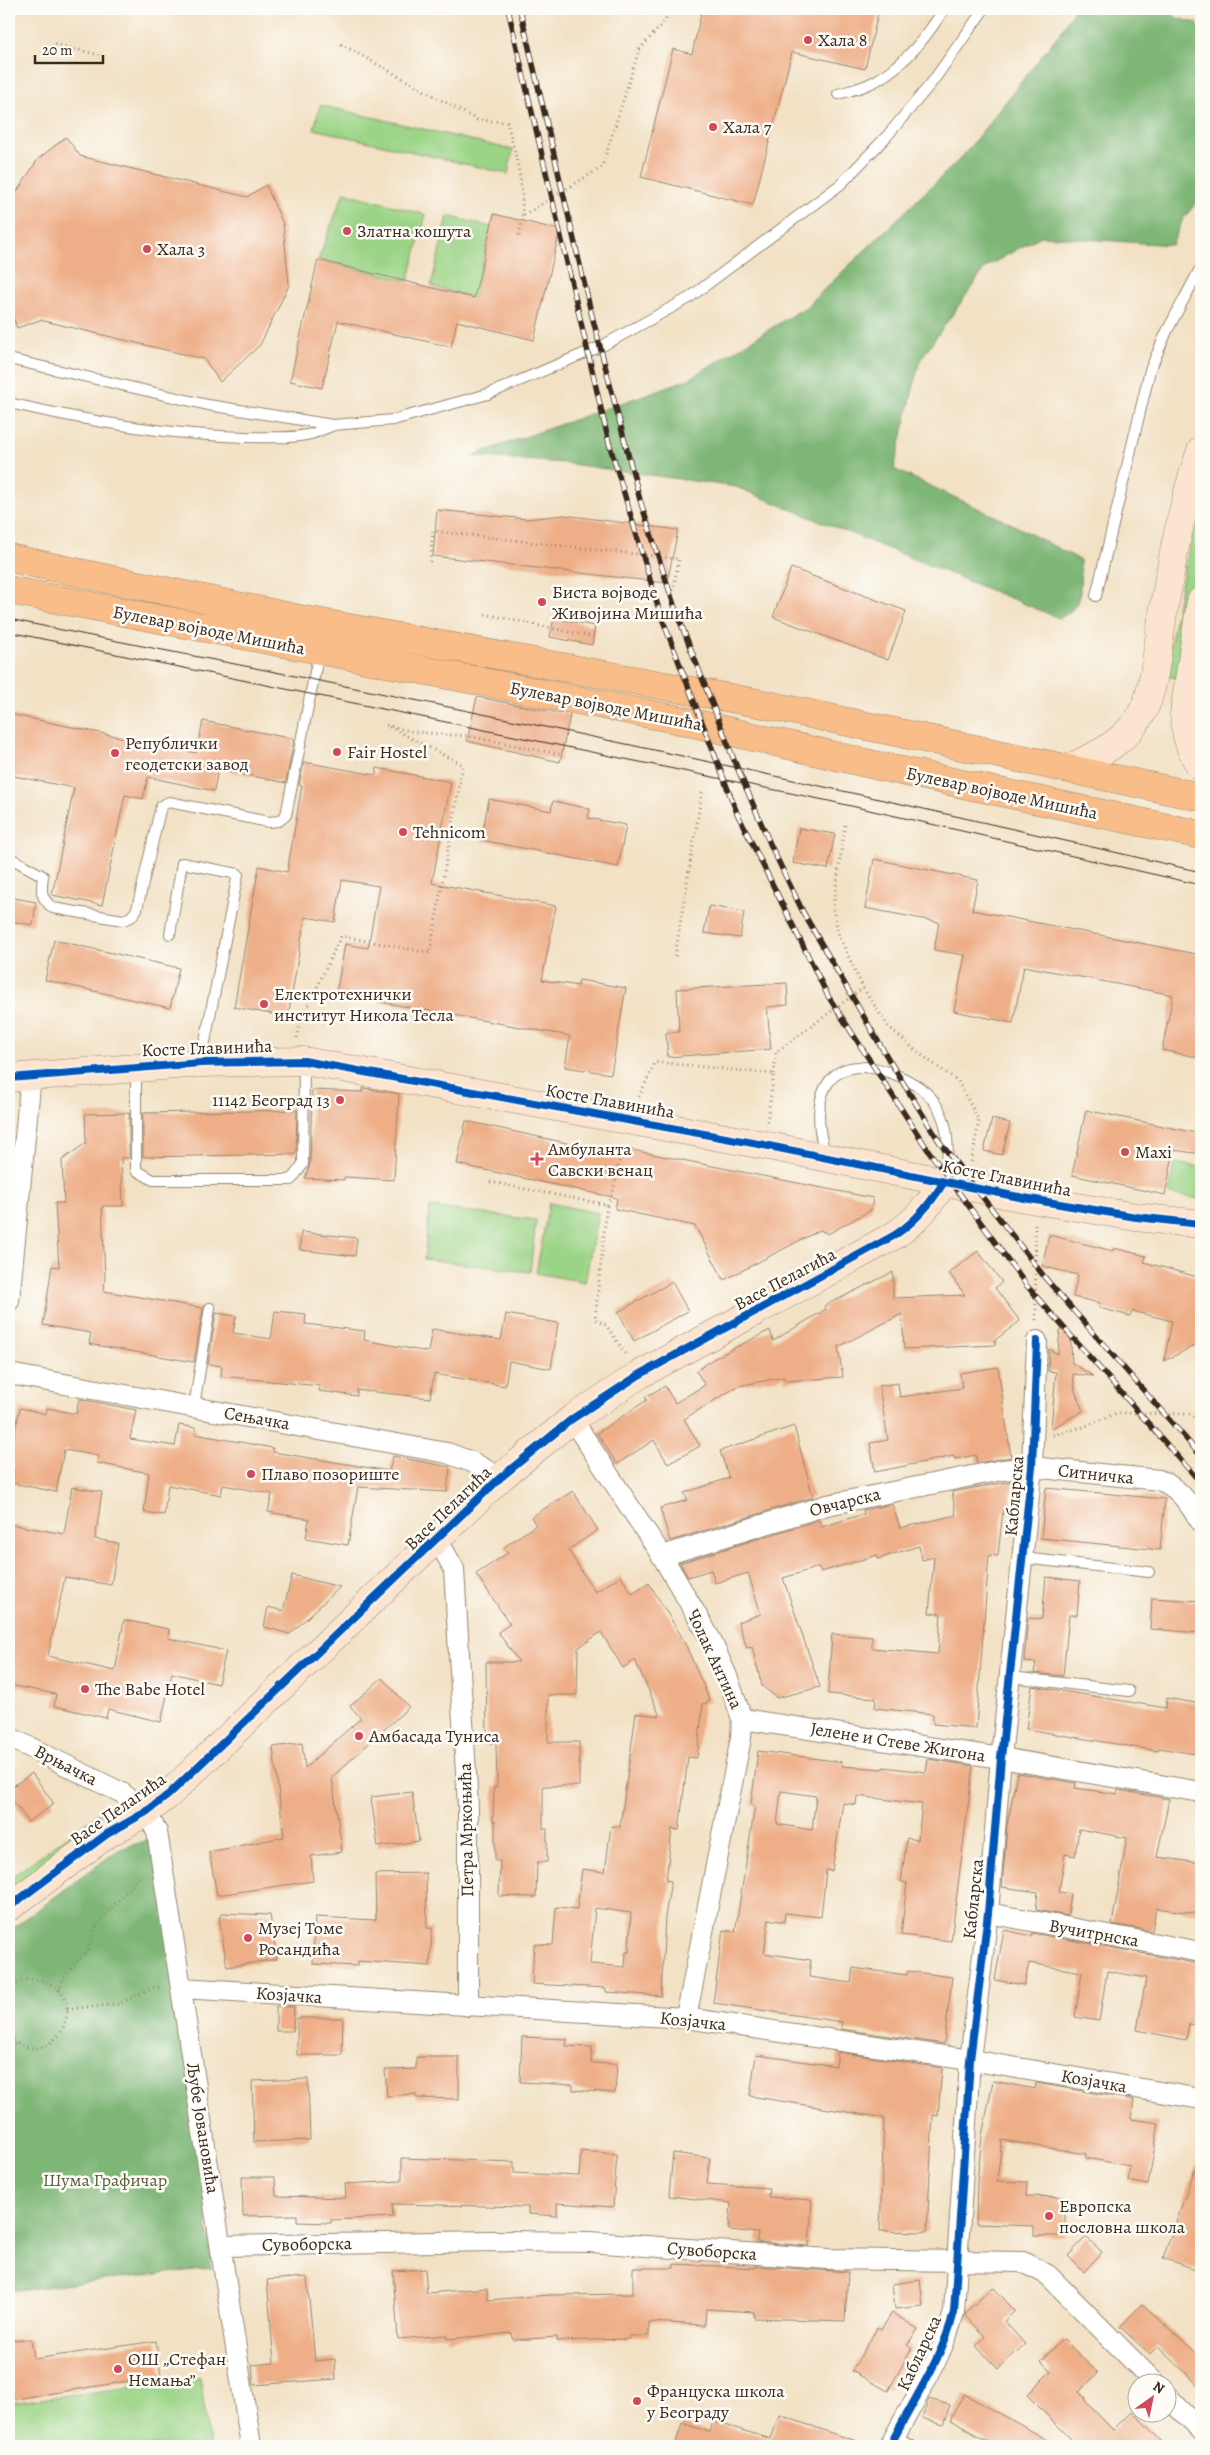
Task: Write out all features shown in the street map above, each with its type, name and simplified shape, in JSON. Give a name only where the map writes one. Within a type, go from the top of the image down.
[{"type":"main road","name":"Булевар војводе Мишића","points":[[9,558],[304,620],[754,703],[1201,797]]},
{"type":"main road","name":"Булевар војводе Мишића","points":[[9,590],[680,720],[883,767],[1201,835]]},
{"type":"street","points":[[1069,768],[1112,747],[1125,735],[1144,709],[1154,667],[1173,552],[1191,480],[1201,451]]},
{"type":"street","points":[[1201,601],[1184,714],[1185,729],[1191,751],[1201,767]]},
{"type":"street","name":"Косте Главинића","points":[[20,1077],[136,1066],[304,1061],[429,1082],[826,1157],[944,1182],[1136,1217],[1201,1224]]},
{"type":"street","points":[[9,1301],[20,1077]]},
{"type":"street","name":"Васе Пелагића","points":[[9,1907],[107,1834],[146,1812],[194,1772],[500,1478],[572,1419],[639,1375],[895,1235],[914,1222],[925,1210],[944,1182]]},
{"type":"street","name":"Кабларска","points":[[898,2443],[949,2330],[955,2307],[970,2060],[988,1913],[1001,1758],[1032,1467],[1037,1341]]},
{"type":"street","name":"Сењачка","points":[[9,1374],[447,1453],[472,1462],[500,1478]]},
{"type":"street","name":"Чолак Антина","points":[[572,1419],[662,1556],[710,1638],[727,1676],[742,1719],[740,1738],[686,2018]]},
{"type":"street","name":"Овчарска","points":[[662,1556],[827,1505],[966,1476],[1032,1467]]},
{"type":"street","name":"Ситничка","points":[[1032,1467],[1159,1480],[1171,1485],[1183,1494],[1201,1522]]},
{"type":"street","name":"Петра Мркоњића","points":[[435,1541],[444,1551],[454,1569],[468,1808],[468,2006]]},
{"type":"street","name":"Јелене и Стеве Жигона","points":[[742,1719],[1001,1758],[1201,1792]]},
{"type":"street","name":"Врњачка","points":[[9,1737],[122,1793],[146,1812]]},
{"type":"street","name":"Љубе Јовановића","points":[[146,1812],[158,1832],[162,1852],[251,2446]]},
{"type":"street","name":"Вучитрнска","points":[[988,1913],[1201,1952]]},
{"type":"street","name":"Козјачка","points":[[181,1988],[686,2018],[970,2060],[1201,2099]]},
{"type":"street","name":"Сувоборска","points":[[222,2246],[490,2241],[590,2242],[828,2259],[1012,2260],[1036,2267],[1048,2275],[1144,2372]]},
{"type":"street","points":[[1178,2407],[1201,2431]]},
{"type":"lane","points":[[838,94],[869,84],[906,59],[931,30],[944,9]]},
{"type":"lane","points":[[9,359],[208,405],[333,425],[393,420],[488,394],[602,346],[689,298],[842,184],[887,136],[933,81],[984,9]]},
{"type":"lane","points":[[1096,596],[1150,370],[1167,331],[1201,267]]},
{"type":"lane","points":[[9,403],[48,412],[178,433],[226,436],[299,436],[312,434],[333,425]]},
{"type":"lane","points":[[9,857],[43,876],[41,894],[44,902],[53,908],[123,920],[132,917],[138,909],[161,806],[170,802],[269,822],[279,821],[286,815],[319,651]]},
{"type":"lane","points":[[170,934],[182,863],[238,874],[201,1063]]},
{"type":"lane","points":[[136,1066],[136,1170],[153,1180],[291,1180],[303,1164],[304,1061]]},
{"type":"lane","points":[[826,1157],[819,1134],[819,1107],[822,1090],[828,1080],[839,1073],[853,1068],[873,1068],[910,1081],[923,1090],[935,1103],[945,1122],[946,1130],[948,1164],[944,1182]]},
{"type":"lane","points":[[194,1406],[210,1308]]},
{"type":"lane","points":[[1023,1558],[1149,1572]]},
{"type":"lane","points":[[1011,1677],[1129,1691]]},
{"type":"path","points":[[524,215],[602,167],[639,50],[666,20],[668,9]]},
{"type":"path","points":[[55,44],[99,55]]},
{"type":"path","points":[[341,44],[477,120],[508,122],[520,168],[524,215],[519,236]]},
{"type":"path","points":[[430,562],[433,531],[679,559],[672,595]]},
{"type":"path","points":[[485,614],[594,637]]},
{"type":"path","points":[[301,1021],[341,936],[430,953],[464,765],[386,725],[414,732],[468,736],[562,756]]},
{"type":"path","points":[[675,956],[702,792]]},
{"type":"path","points":[[845,826],[834,908],[840,936],[863,988],[888,1026],[917,1052],[958,1080],[979,1121],[970,1169]]},
{"type":"path","points":[[764,1145],[776,1052],[863,988]]},
{"type":"path","points":[[639,1375],[606,1325],[595,1319],[607,1205],[613,1192],[628,1120],[655,1062],[774,1074]]},
{"type":"path","points":[[490,1182],[607,1205]]},
{"type":"path","points":[[1034,1230],[1037,1341]]},
{"type":"path","points":[[1033,1440],[1083,1427],[1117,1413],[1191,1414],[1201,1425]]},
{"type":"path","points":[[59,1991],[63,1978],[87,1950],[98,1922],[162,1852]]},
{"type":"path","points":[[9,1990],[21,1981],[43,1980],[59,1991],[67,2009],[64,2028],[57,2038],[47,2044],[36,2047],[16,2042],[9,2037]]},
{"type":"path","points":[[67,2009],[118,2004],[156,1987],[181,1988]]},
{"type":"path","points":[[9,2053],[16,2042]]},
{"type":"green space","points":[[1074,9],[1166,9],[1177,18],[1197,23],[1201,33],[1201,197],[1183,219],[1172,245],[1041,236],[986,267],[920,360],[894,469],[1014,525],[1080,560],[1080,594],[1074,608],[1068,613],[1059,618],[736,487],[564,463],[471,456],[689,379],[807,306],[962,157],[1063,29]]},
{"type":"green space","points":[[320,105],[513,150],[508,174],[314,129]]},
{"type":"green space","points":[[344,192],[426,215],[408,281],[318,260]]},
{"type":"green space","points":[[448,216],[491,227],[474,298],[431,286]]},
{"type":"green space","points":[[1201,497],[1201,564],[1178,679],[1165,675],[1184,570]]},
{"type":"green space","points":[[1174,1163],[1201,1167],[1201,1199],[1169,1194]]},
{"type":"green space","points":[[549,1203],[598,1213],[585,1282],[536,1273]]},
{"type":"green space","points":[[430,1207],[536,1220],[530,1272],[424,1259]]},
{"type":"green space","points":[[112,1803],[116,1811],[97,1833],[9,1898],[9,1879]]},
{"type":"green space","name":"Шума Графичар","points":[[151,1839],[181,1992],[212,2268],[9,2291],[9,1931],[118,1850]]},
{"type":"green space","points":[[200,2378],[210,2446],[9,2446],[9,2403]]},
{"type":"building","name":"Хала 7","points":[[702,9],[879,9],[865,69],[792,52],[753,205],[641,177],[673,49],[692,54]]},
{"type":"building","name":"Хала 3","points":[[66,137],[80,156],[247,197],[266,185],[283,224],[289,285],[260,345],[220,382],[204,359],[40,320],[17,328],[9,307],[9,204],[38,159]]},
{"type":"building","points":[[494,214],[560,230],[534,340],[457,321],[451,347],[338,321],[322,388],[290,381],[318,260],[474,298]]},
{"type":"building","points":[[437,510],[527,519],[564,515],[678,530],[667,583],[433,556]]},
{"type":"building","points":[[791,568],[906,611],[888,660],[773,617]]},
{"type":"building","points":[[554,618],[595,626],[592,645],[550,637]]},
{"type":"building","points":[[477,697],[570,715],[560,762],[467,741]]},
{"type":"building","points":[[9,714],[196,753],[203,721],[294,739],[286,783],[218,769],[214,791],[148,777],[143,799],[125,795],[102,905],[52,895],[74,788],[9,775]]},
{"type":"building","points":[[304,762],[376,775],[377,768],[451,782],[432,883],[556,906],[542,980],[578,986],[579,980],[626,988],[611,1074],[565,1067],[570,1036],[336,994],[345,944],[368,948],[379,886],[342,880],[335,922],[305,917],[288,1017],[234,1007],[259,866],[287,872],[302,786],[299,785]]},
{"type":"building","points":[[489,799],[551,811],[553,801],[590,809],[588,818],[626,825],[618,867],[481,840]]},
{"type":"building","points":[[799,828],[835,834],[828,869],[793,863]]},
{"type":"building","points":[[874,859],[978,880],[972,910],[1201,955],[1201,1058],[1162,1050],[1173,995],[1024,966],[1013,1023],[954,1011],[965,955],[934,950],[939,922],[865,908]]},
{"type":"building","points":[[9,897],[36,902],[33,925],[9,921]]},
{"type":"building","points":[[709,906],[744,912],[740,938],[704,933]]},
{"type":"building","points":[[54,940],[179,968],[170,1008],[45,980]]},
{"type":"building","points":[[787,983],[788,1005],[767,1007],[771,1049],[668,1057],[666,1033],[679,1032],[677,989]]},
{"type":"building","points":[[363,1088],[399,1094],[394,1180],[344,1177],[344,1180],[305,1178],[310,1164],[312,1090],[363,1092]]},
{"type":"building","points":[[297,1110],[296,1154],[143,1157],[143,1113]]},
{"type":"building","name":"Maxi","points":[[1086,1110],[1201,1134],[1201,1154],[1174,1150],[1165,1195],[1072,1175]]},
{"type":"building","points":[[129,1113],[129,1158],[121,1158],[123,1206],[102,1206],[104,1291],[203,1308],[194,1362],[89,1344],[91,1333],[43,1325],[52,1266],[59,1267],[55,1203],[64,1203],[62,1160],[86,1143],[85,1114]]},
{"type":"building","points":[[992,1119],[1010,1123],[1002,1155],[984,1151]]},
{"type":"building","points":[[466,1121],[625,1156],[627,1149],[873,1198],[871,1210],[828,1234],[820,1230],[724,1280],[695,1226],[615,1209],[617,1198],[457,1164]]},
{"type":"building","points":[[301,1232],[357,1238],[355,1256],[300,1250]]},
{"type":"building","points":[[1049,1235],[1113,1251],[1114,1248],[1146,1256],[1144,1262],[1201,1278],[1201,1319],[1196,1345],[1164,1361],[1172,1321],[1132,1311],[1130,1316],[1099,1308],[1100,1303],[1073,1297],[1078,1275],[1042,1266]]},
{"type":"building","points":[[978,1251],[1002,1282],[995,1288],[1020,1321],[995,1340],[996,1345],[904,1349],[902,1314],[838,1347],[843,1377],[785,1381],[784,1377],[738,1386],[684,1419],[700,1446],[668,1464],[654,1440],[617,1464],[597,1433],[647,1400],[645,1397],[665,1386],[675,1403],[705,1385],[696,1371],[713,1359],[770,1330],[773,1341],[826,1309],[824,1306],[893,1272],[893,1298],[965,1295],[949,1273]]},
{"type":"building","points":[[672,1282],[688,1311],[634,1341],[618,1312]]},
{"type":"building","points":[[275,1311],[306,1314],[305,1324],[365,1331],[364,1340],[428,1352],[432,1329],[501,1340],[506,1314],[558,1323],[551,1369],[509,1361],[505,1386],[434,1374],[430,1398],[357,1390],[357,1396],[319,1391],[320,1386],[221,1376],[222,1366],[208,1364],[216,1313],[236,1316],[233,1333],[271,1339]]},
{"type":"building","points":[[1060,1330],[1070,1330],[1072,1363],[1093,1376],[1073,1374],[1075,1391],[1083,1411],[1051,1429],[1056,1372],[1048,1371],[1049,1349],[1058,1354]]},
{"type":"building","points":[[998,1367],[1011,1457],[977,1463],[976,1455],[955,1459],[954,1456],[875,1472],[870,1443],[888,1440],[879,1386],[898,1383],[900,1397],[962,1388],[960,1373]]},
{"type":"building","points":[[79,1399],[136,1410],[130,1439],[175,1446],[179,1425],[196,1428],[195,1434],[273,1448],[273,1452],[389,1471],[393,1456],[450,1467],[447,1492],[358,1487],[348,1545],[306,1538],[309,1519],[268,1512],[272,1494],[223,1485],[221,1495],[168,1485],[164,1515],[144,1512],[149,1473],[97,1463],[99,1456],[64,1450],[56,1492],[12,1483],[14,1470],[9,1469],[9,1459],[20,1408],[46,1414],[47,1408],[76,1414]]},
{"type":"building","points":[[794,1426],[813,1497],[670,1541],[660,1508],[688,1500],[684,1493],[729,1478],[720,1451]]},
{"type":"building","points":[[1013,1481],[1009,1509],[1003,1510],[998,1556],[989,1555],[976,1728],[933,1724],[933,1714],[875,1708],[876,1698],[828,1694],[832,1634],[872,1637],[872,1648],[938,1654],[941,1614],[929,1613],[934,1557],[922,1560],[919,1546],[878,1559],[877,1555],[821,1572],[819,1567],[783,1578],[820,1687],[777,1698],[762,1686],[752,1647],[747,1648],[738,1622],[761,1614],[748,1573],[715,1583],[711,1570],[688,1577],[680,1563],[819,1520],[821,1527],[864,1514],[863,1510],[892,1504],[900,1528],[956,1515],[952,1492]]},
{"type":"building","points":[[72,1487],[102,1492],[95,1539],[118,1543],[111,1585],[65,1577],[48,1656],[115,1671],[124,1620],[169,1629],[168,1638],[226,1651],[218,1684],[172,1673],[161,1722],[108,1709],[106,1718],[54,1706],[56,1694],[9,1685],[9,1524],[64,1534]]},
{"type":"building","points":[[1046,1488],[1165,1499],[1160,1550],[1041,1538]]},
{"type":"building","points":[[573,1491],[598,1530],[568,1550],[595,1592],[621,1576],[632,1594],[649,1583],[683,1639],[710,1701],[703,1704],[697,1758],[688,1757],[679,1830],[672,1829],[666,1880],[671,1881],[665,1917],[661,1996],[606,1992],[606,1988],[532,1984],[534,1944],[553,1945],[556,1907],[577,1909],[582,1869],[605,1872],[611,1826],[620,1827],[636,1713],[660,1716],[635,1660],[623,1668],[601,1632],[578,1648],[577,1695],[548,1695],[548,1742],[579,1742],[579,1786],[543,1786],[543,1829],[547,1829],[547,1862],[537,1862],[536,1897],[499,1896],[500,1861],[495,1861],[495,1821],[493,1821],[494,1787],[497,1787],[496,1743],[487,1743],[486,1662],[519,1662],[498,1632],[510,1624],[476,1574],[508,1553],[504,1547],[536,1525],[531,1517]],"holes":[[[595,1908],[631,1913],[629,1952],[626,1952],[625,1967],[590,1964]]]},
{"type":"building","points":[[292,1575],[340,1587],[290,1634],[264,1627],[268,1607],[283,1611]]},
{"type":"building","points":[[1046,1577],[1080,1581],[1077,1615],[1069,1615],[1063,1676],[1034,1673],[1036,1663],[1024,1662],[1028,1618],[1042,1619]]},
{"type":"building","points":[[1152,1598],[1201,1601],[1200,1633],[1150,1629]]},
{"type":"building","points":[[382,1678],[409,1707],[332,1777],[342,1852],[311,1856],[313,1881],[217,1895],[209,1852],[284,1837],[273,1747],[302,1743],[305,1768],[361,1718],[350,1706]]},
{"type":"building","points":[[1032,1686],[1166,1708],[1167,1698],[1201,1704],[1199,1717],[1201,1718],[1201,1755],[1159,1748],[1158,1751],[1026,1729]]},
{"type":"building","points":[[758,1751],[842,1762],[842,1766],[883,1769],[883,1767],[926,1772],[928,1759],[973,1766],[951,1941],[901,1935],[907,1883],[901,1882],[907,1838],[918,1840],[922,1804],[857,1796],[856,1805],[843,1803],[832,1871],[826,1870],[821,1917],[785,1913],[784,1922],[769,1919],[764,1953],[811,1960],[809,1977],[851,1983],[853,1968],[907,1975],[908,1971],[952,1977],[944,2044],[841,2029],[842,2022],[713,2003],[723,1930],[735,1932],[755,1806],[751,1805]],"holes":[[[781,1791],[816,1796],[812,1830],[777,1824]]]},
{"type":"building","points":[[32,1773],[54,1804],[28,1822],[9,1795],[9,1789]]},
{"type":"building","points":[[1017,1773],[1076,1783],[1075,1788],[1117,1794],[1118,1790],[1169,1799],[1157,1857],[1201,1863],[1201,1914],[1156,1908],[1152,1931],[1112,1924],[1127,1838],[1079,1829],[1075,1856],[1065,1854],[1059,1892],[1071,1894],[1068,1916],[1036,1910],[1038,1892],[1002,1887],[1007,1826]]},
{"type":"building","points":[[412,1792],[419,1841],[378,1847],[371,1797]]},
{"type":"building","points":[[426,1873],[427,1928],[432,1928],[430,1966],[358,1961],[358,1966],[313,1964],[315,1917],[376,1920],[375,1874]]},
{"type":"building","name":"Музеј Томе Росандића","points":[[221,1913],[270,1915],[277,1959],[227,1967],[219,1917]]},
{"type":"building","points":[[1004,1930],[1032,1936],[1032,1933],[1200,1964],[1197,1985],[1201,1985],[1201,2026],[1189,2024],[1186,2040],[1137,2030],[1146,1978],[1107,1971],[1099,2021],[1075,2017],[1082,1972],[1029,1963],[1024,1985],[995,1980]]},
{"type":"building","points":[[276,2006],[294,2007],[293,2031],[276,2031]]},
{"type":"building","points":[[297,2018],[343,2018],[342,2055],[297,2055]]},
{"type":"building","points":[[522,2037],[567,2039],[566,2046],[592,2047],[591,2063],[617,2064],[615,2093],[573,2090],[573,2085],[520,2082]]},
{"type":"building","points":[[838,2052],[942,2068],[938,2116],[933,2115],[927,2232],[880,2231],[884,2118],[750,2096],[756,2055],[836,2066]]},
{"type":"building","points":[[416,2057],[459,2057],[459,2099],[416,2098],[416,2094],[387,2096],[385,2070],[416,2069]]},
{"type":"building","points":[[308,2079],[310,2140],[254,2142],[252,2081]]},
{"type":"building","points":[[993,2081],[1035,2089],[1036,2083],[1134,2100],[1131,2119],[1159,2123],[1148,2185],[1128,2181],[1130,2166],[1086,2158],[1086,2154],[1002,2140],[997,2181],[1028,2182],[1027,2196],[1065,2197],[1065,2236],[1034,2236],[1034,2226],[976,2224],[977,2181],[982,2136]]},
{"type":"building","points":[[581,2151],[617,2154],[613,2207],[557,2203],[557,2216],[528,2214],[528,2207],[392,2204],[393,2217],[331,2220],[331,2223],[297,2222],[297,2215],[243,2216],[242,2177],[275,2177],[276,2196],[346,2198],[345,2184],[402,2181],[402,2158],[514,2162],[514,2173],[579,2176]]},
{"type":"building","points":[[673,2153],[710,2158],[707,2184],[769,2188],[768,2197],[812,2200],[809,2246],[757,2242],[758,2233],[729,2230],[731,2203],[669,2196]]},
{"type":"building","points":[[1199,2158],[1201,2158],[1201,2271],[1163,2258]]},
{"type":"building","points":[[1086,2237],[1102,2252],[1084,2272],[1068,2256]]},
{"type":"building","points":[[674,2264],[756,2268],[756,2266],[848,2272],[845,2321],[754,2318],[754,2312],[706,2309],[705,2325],[649,2322],[649,2336],[629,2336],[629,2339],[557,2341],[557,2337],[513,2340],[512,2333],[447,2339],[447,2335],[398,2339],[393,2271],[425,2269],[427,2293],[487,2288],[488,2300],[550,2295],[633,2294],[633,2268],[674,2268]]},
{"type":"building","points":[[307,2277],[315,2361],[335,2359],[336,2379],[254,2385],[252,2365],[274,2363],[267,2280]]},
{"type":"building","points":[[920,2280],[923,2306],[895,2309],[892,2284]]},
{"type":"building","points":[[993,2287],[1015,2311],[1004,2321],[1025,2344],[998,2369],[976,2346],[985,2337],[965,2316],[966,2312]]},
{"type":"building","points":[[1142,2304],[1201,2357],[1201,2388],[1158,2346],[1150,2354],[1120,2327]]},
{"type":"building","points":[[892,2313],[918,2329],[907,2345],[912,2348],[888,2391],[852,2371],[877,2328],[881,2330]]},
{"type":"building","points":[[31,2339],[34,2359],[156,2341],[161,2376],[9,2400],[9,2340]]},
{"type":"building","points":[[1063,2339],[1098,2373],[1079,2392],[1086,2399],[1085,2401],[1113,2430],[1128,2415],[1128,2422],[1143,2422],[1166,2446],[1078,2446],[1027,2395],[1051,2371],[1041,2361]]},
{"type":"building","points":[[964,2394],[1059,2446],[996,2446],[950,2420]]},
{"type":"building","points":[[929,2399],[950,2405],[943,2425],[922,2418]]},
{"type":"building","points":[[779,2415],[862,2443],[861,2446],[675,2446],[682,2423],[709,2432],[712,2421],[771,2439]]},
{"type":"tram line","points":[[9,619],[426,702],[648,749],[1201,872]]},
{"type":"tram line","points":[[9,632],[829,801],[1201,885]]},
{"type":"railway","points":[[508,9],[609,443],[660,613],[737,813],[828,996],[928,1150],[1027,1286],[1201,1483]]},
{"type":"railway","points":[[520,9],[590,308],[640,500],[676,611],[734,760],[771,846],[804,914],[889,1060],[939,1141],[1046,1279],[1201,1456]]},
{"type":"cycle path","points":[[9,1078],[201,1063],[304,1061],[764,1145],[1024,1198],[1136,1217],[1201,1224]]},
{"type":"cycle path","points":[[9,1907],[107,1834],[146,1812],[168,1795],[500,1478],[572,1419],[639,1375],[895,1235],[922,1211],[944,1182]]},
{"type":"cycle path","points":[[890,2446],[934,2364],[949,2330],[954,2312],[970,2060],[988,1913],[1001,1758],[1032,1467],[1037,1341]]},
{"type":"place","name":"Хала 8","points":[[808,40]]},
{"type":"place","name":"Хала 7","points":[[713,127]]},
{"type":"place","name":"Златна кошута","points":[[347,231]]},
{"type":"place","name":"Хала 3","points":[[147,249]]},
{"type":"place","name":"Биста војводе Живојина Мишића","points":[[542,602]]},
{"type":"place","name":"Fair Hostel","points":[[337,752]]},
{"type":"place","name":"Републички геодетски завод","points":[[115,753]]},
{"type":"place","name":"Tehnicom","points":[[403,832]]},
{"type":"place","name":"Електротехнички институт Никола Тесла","points":[[264,1004]]},
{"type":"place","name":"11142 Београд 13","points":[[340,1100]]},
{"type":"place","name":"Maxi","points":[[1125,1152]]},
{"type":"place","name":"Амбуланта Савски венац","points":[[537,1159]]},
{"type":"place","name":"Плаво позориште","points":[[251,1474]]},
{"type":"place","name":"The Babe Hotel","points":[[85,1689]]},
{"type":"place","name":"Амбасада Туниса","points":[[359,1736]]},
{"type":"place","name":"Музеј Томе Росандића","points":[[248,1938]]},
{"type":"place","name":"Европска пословна школа","points":[[1049,2216]]},
{"type":"place","name":"ОШ „Стефан Немања”","points":[[118,2369]]},
{"type":"place","name":"Француска школа у Београду","points":[[637,2401]]}]
